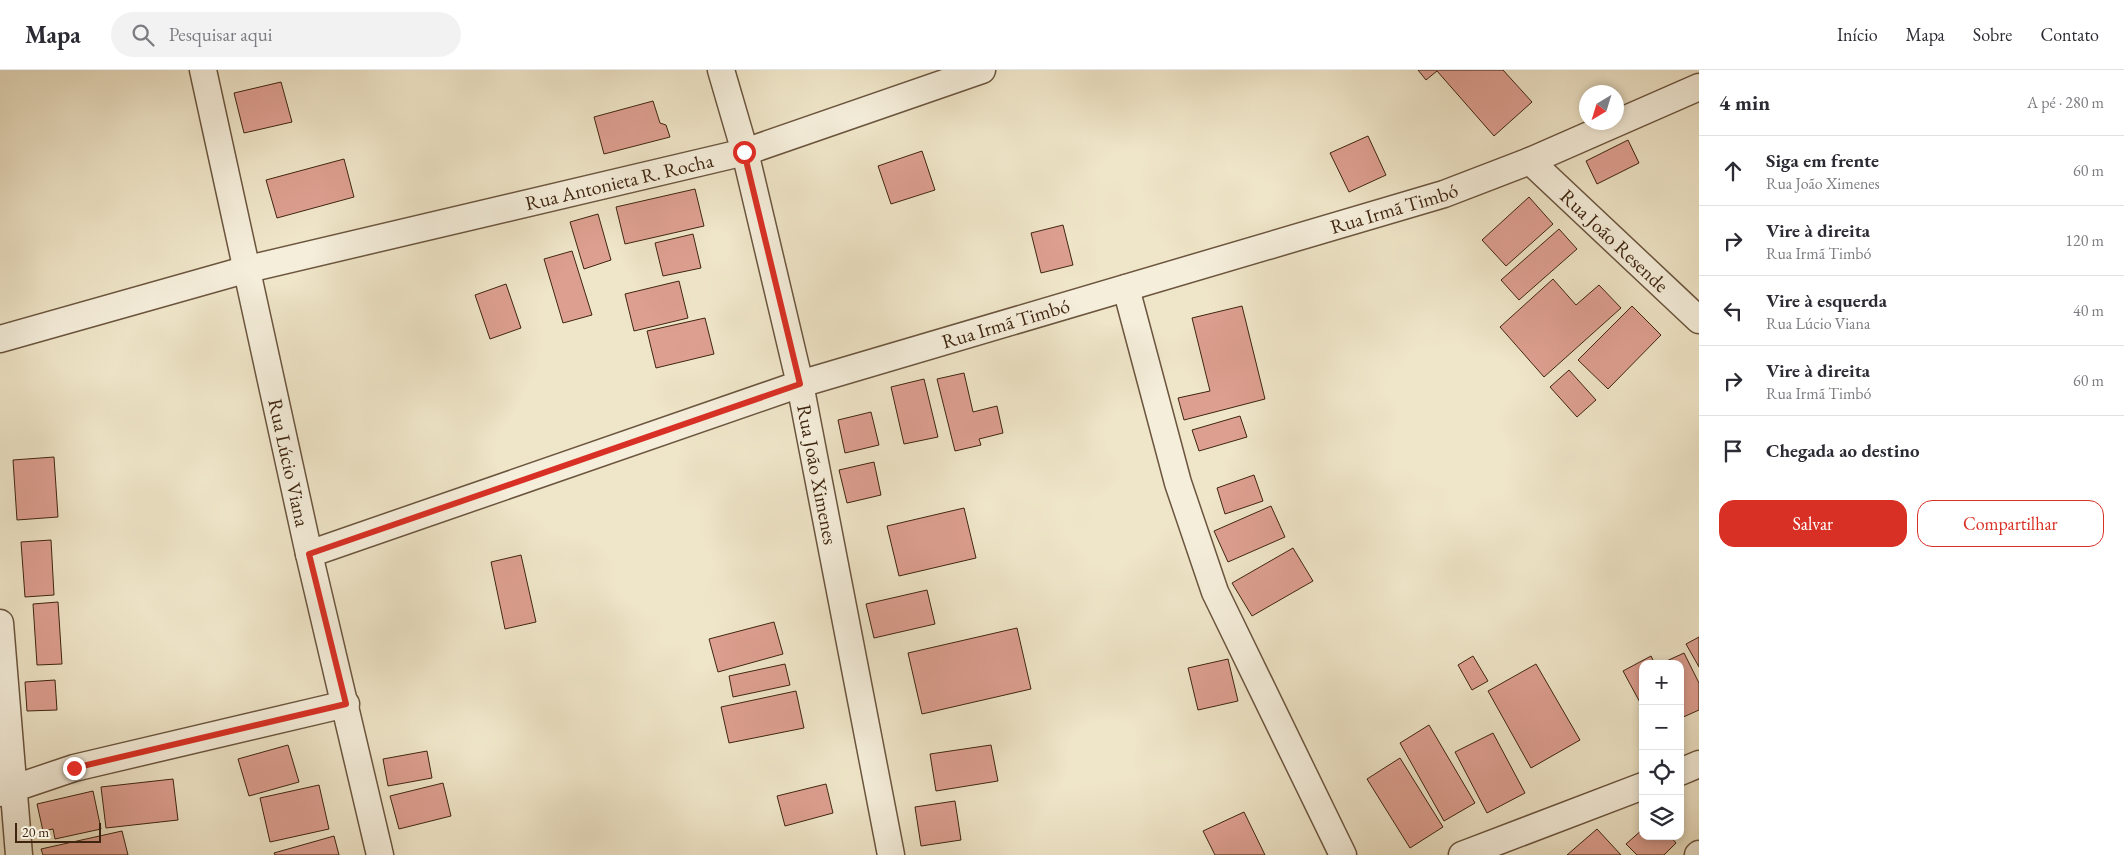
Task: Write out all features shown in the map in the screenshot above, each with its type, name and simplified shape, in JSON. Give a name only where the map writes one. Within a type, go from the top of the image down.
[{"type":"street","name":"Rua Lúcio Viana","points":[[203,70],[309,554],[346,704],[380,855]]},
{"type":"street","name":"Rua João Ximenes","points":[[722,70],[744,152],[800,384],[891,855]]},
{"type":"street","name":"Rua Antonieta R. Rocha","points":[[0,339],[248,269],[744,152],[982,70]]},
{"type":"street","name":"Rua Irmã Timbó","points":[[309,554],[800,384],[1444,194],[1530,161],[1699,87]]},
{"type":"street","name":"Rua João Resende","points":[[1530,161],[1699,320]]},
{"type":"street","points":[[1126,288],[1178,483],[1216,592],[1343,855]]},
{"type":"street","points":[[0,623],[7,790],[19,855]]},
{"type":"street","points":[[7,790],[74,768],[346,704]]},
{"type":"street","points":[[1684,770],[1699,764]]},
{"type":"street","points":[[1462,855],[1639,788]]},
{"type":"building","points":[[1418,70],[1503,70],[1532,102],[1494,136],[1437,71],[1426,80]]},
{"type":"building","points":[[281,82],[292,122],[244,133],[234,93]]},
{"type":"building","points":[[653,101],[660,123],[666,125],[670,137],[604,154],[594,117]]},
{"type":"building","points":[[1368,136],[1386,175],[1349,192],[1330,153]]},
{"type":"building","points":[[1628,140],[1639,163],[1597,184],[1586,161]]},
{"type":"building","points":[[922,151],[935,190],[891,204],[878,166]]},
{"type":"building","points":[[344,159],[354,197],[277,218],[266,180]]},
{"type":"building","points":[[695,189],[704,226],[625,244],[616,207]]},
{"type":"building","points":[[1529,197],[1553,224],[1506,266],[1482,240]]},
{"type":"building","points":[[598,214],[611,260],[584,269],[570,222]]},
{"type":"building","points":[[1063,225],[1073,265],[1041,273],[1031,233]]},
{"type":"building","points":[[1559,229],[1577,249],[1519,300],[1501,280]]},
{"type":"building","points":[[693,234],[701,268],[663,276],[655,243]]},
{"type":"building","points":[[572,251],[592,315],[563,323],[544,259]]},
{"type":"building","points":[[1553,279],[1576,305],[1599,285],[1621,308],[1544,377],[1500,327]]},
{"type":"building","points":[[679,281],[688,318],[634,331],[625,294]]},
{"type":"building","points":[[506,284],[521,328],[490,339],[475,295]]},
{"type":"building","points":[[1242,306],[1265,399],[1184,420],[1178,398],[1210,391],[1192,318]]},
{"type":"building","points":[[1632,306],[1661,335],[1608,389],[1578,360]]},
{"type":"building","points":[[705,318],[714,354],[656,368],[647,331]]},
{"type":"building","points":[[1569,370],[1596,400],[1577,417],[1550,387]]},
{"type":"building","points":[[964,373],[973,412],[997,406],[1003,433],[979,439],[981,445],[955,451],[937,379]]},
{"type":"building","points":[[924,379],[938,437],[904,444],[891,387]]},
{"type":"building","points":[[871,412],[879,445],[845,453],[838,420]]},
{"type":"building","points":[[1240,416],[1247,437],[1199,451],[1192,430]]},
{"type":"building","points":[[54,457],[58,517],[17,520],[13,460]]},
{"type":"building","points":[[874,462],[881,495],[847,503],[839,470]]},
{"type":"building","points":[[1254,475],[1263,501],[1225,514],[1217,488]]},
{"type":"building","points":[[1271,506],[1285,537],[1228,562],[1214,531]]},
{"type":"building","points":[[964,508],[976,558],[899,576],[887,526]]},
{"type":"building","points":[[51,540],[54,595],[25,597],[21,542]]},
{"type":"building","points":[[1293,548],[1313,581],[1252,616],[1232,583]]},
{"type":"building","points":[[521,555],[536,622],[505,629],[491,562]]},
{"type":"building","points":[[927,590],[935,624],[874,638],[866,604]]},
{"type":"building","points":[[58,602],[62,664],[37,665],[33,604]]},
{"type":"building","points":[[774,622],[783,654],[718,672],[709,639]]},
{"type":"building","points":[[1017,628],[1031,689],[922,714],[908,653]]},
{"type":"building","points":[[1699,637],[1699,667],[1686,644]]},
{"type":"building","points":[[1684,653],[1699,683],[1699,710],[1684,717],[1684,660],[1669,660]]},
{"type":"building","points":[[1473,656],[1488,681],[1472,690],[1458,665]]},
{"type":"building","points":[[1651,656],[1653,660],[1644,660]]},
{"type":"building","points":[[1228,659],[1238,701],[1198,710],[1188,668]]},
{"type":"building","points":[[1639,662],[1639,701],[1623,671]]},
{"type":"building","points":[[785,664],[790,685],[733,697],[729,676]]},
{"type":"building","points":[[1536,664],[1580,740],[1531,768],[1488,691]]},
{"type":"building","points":[[55,680],[57,710],[27,711],[25,682]]},
{"type":"building","points":[[796,691],[804,728],[729,743],[721,707]]},
{"type":"building","points":[[1429,725],[1475,803],[1444,821],[1400,743]]},
{"type":"building","points":[[1493,733],[1525,793],[1487,813],[1455,752]]},
{"type":"building","points":[[288,745],[299,782],[249,796],[238,759]]},
{"type":"building","points":[[991,745],[998,781],[936,791],[930,754]]},
{"type":"building","points":[[427,751],[432,778],[388,786],[383,759]]},
{"type":"building","points":[[1400,758],[1443,827],[1410,848],[1367,779]]},
{"type":"building","points":[[173,779],[178,820],[106,828],[101,787]]},
{"type":"building","points":[[443,783],[451,816],[399,829],[390,796]]},
{"type":"building","points":[[826,784],[833,813],[785,826],[777,796]]},
{"type":"building","points":[[319,785],[329,829],[270,842],[260,798]]},
{"type":"building","points":[[93,791],[101,829],[55,839],[53,829],[43,831],[37,804]]},
{"type":"building","points":[[955,801],[961,840],[921,846],[915,807]]},
{"type":"building","points":[[1244,812],[1265,855],[1215,855],[1203,831]]},
{"type":"building","points":[[1597,829],[1621,855],[1567,855]]},
{"type":"building","points":[[122,831],[128,855],[43,855],[41,849]]},
{"type":"building","points":[[1639,833],[1639,840],[1673,840],[1676,843],[1664,855],[1637,855],[1626,844]]},
{"type":"building","points":[[334,836],[339,855],[275,855],[274,853]]},
{"type":"route","points":[[74,768],[346,704],[309,554],[800,384],[744,152]]}]
